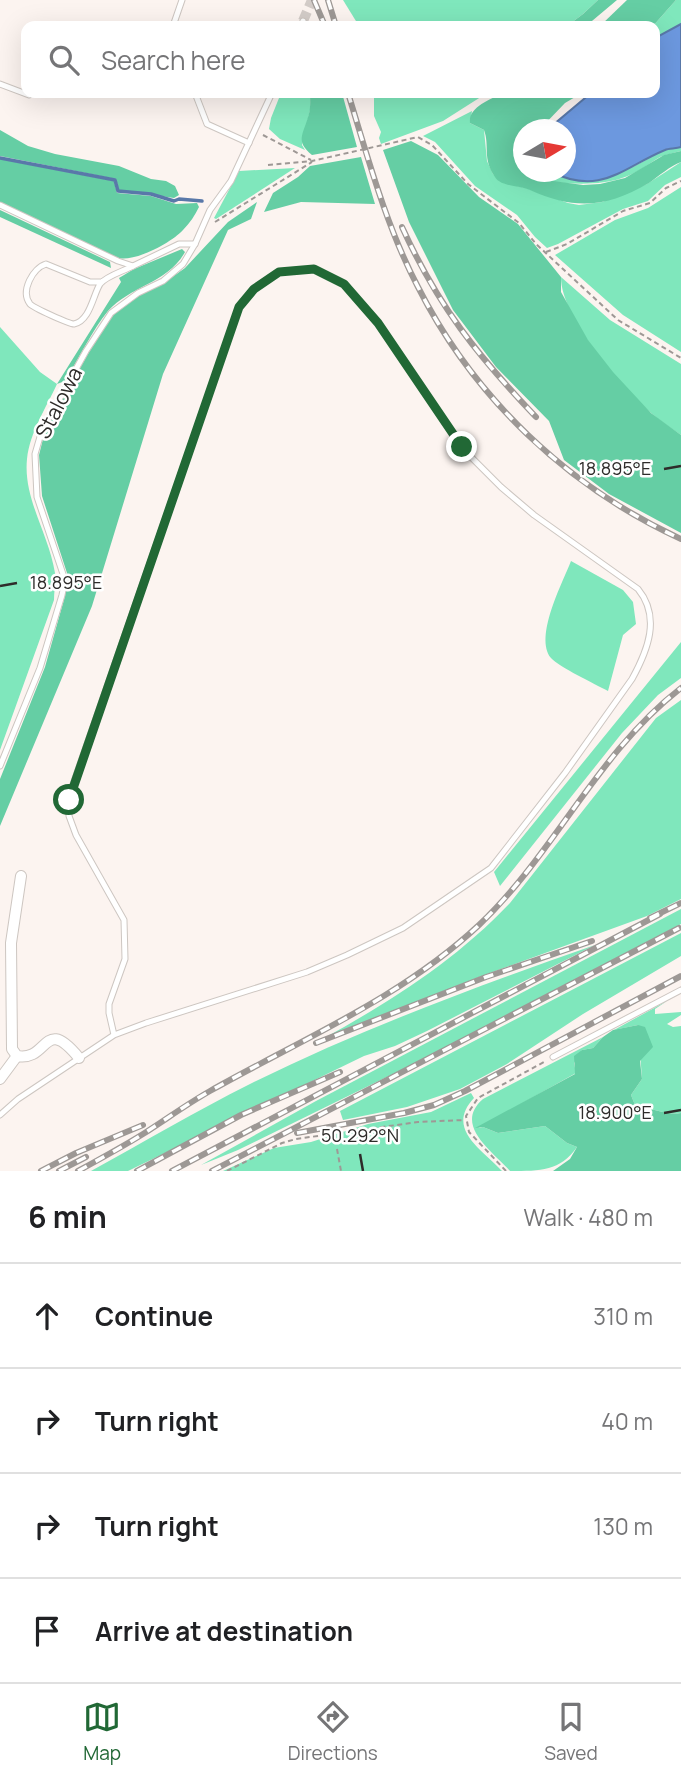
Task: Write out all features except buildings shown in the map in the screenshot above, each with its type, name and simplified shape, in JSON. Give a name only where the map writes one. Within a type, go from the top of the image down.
[{"type":"street","points":[[17,1056],[10,1044],[11,943],[20,876]]},
{"type":"street","points":[[0,1079],[17,1056],[31,1055],[49,1041],[57,1039],[64,1042],[79,1059]]},
{"type":"lane","points":[[175,21],[182,0]]},
{"type":"lane","points":[[0,84],[21,92]]},
{"type":"lane","points":[[197,98],[207,124],[248,143]]},
{"type":"lane","name":"Stalowa","points":[[0,766],[40,668],[65,580],[37,497],[35,454],[42,430],[86,351],[111,313],[138,293],[163,281],[183,264],[210,210],[231,181],[270,98]]},
{"type":"lane","points":[[0,205],[133,266]]},
{"type":"lane","points":[[101,282],[84,318],[76,323],[69,323],[32,306],[27,298],[28,285],[39,266],[46,264],[90,282],[101,282],[179,244],[195,244]]},
{"type":"lane","points":[[0,1115],[18,1099],[114,1035],[307,972],[347,955],[404,928],[491,868],[565,773],[632,679],[641,662],[650,635],[650,609],[638,589],[534,515],[501,487],[462,447],[361,301],[344,284],[314,269],[279,272],[254,289],[239,307],[70,793],[69,816],[76,835],[124,920],[125,959],[108,1013],[114,1035]]},
{"type":"lane","points":[[553,1058],[681,990]]},
{"type":"path","points":[[254,132],[273,139],[312,161]]},
{"type":"path","points":[[268,165],[312,161],[418,137],[432,145],[468,184],[519,223],[545,253],[618,320],[681,358]]},
{"type":"path","points":[[201,230],[312,161]]},
{"type":"path","points":[[545,253],[567,244],[623,211],[650,203],[666,188],[681,181]]},
{"type":"path","points":[[506,1171],[469,1132],[466,1120],[468,1111],[478,1098],[553,1058]]},
{"type":"path","points":[[227,1171],[282,1143],[309,1136],[418,1122],[466,1120]]},
{"type":"path","points":[[337,1149],[341,1171]]},
{"type":"path","points":[[239,1166],[240,1171]]},
{"type":"green space","points":[[343,0],[598,0],[574,21],[356,21]]},
{"type":"green space","points":[[598,0],[617,0],[592,21],[574,21]]},
{"type":"green space","points":[[627,0],[676,0],[657,21],[605,21]]},
{"type":"green space","points":[[676,0],[681,0],[681,24],[660,35],[660,21],[657,21]]},
{"type":"green space","points":[[279,98],[310,98],[302,145],[305,150],[280,139],[269,129]]},
{"type":"green space","points":[[310,98],[343,98],[357,147],[312,155],[302,142],[310,111]]},
{"type":"green space","points":[[374,98],[479,98],[443,121],[381,144],[381,132],[374,116]]},
{"type":"green space","points":[[492,98],[574,98],[550,119],[513,119],[513,182],[600,184],[625,178],[664,155],[681,151],[681,162],[649,183],[619,197],[590,203],[562,201],[526,188],[501,183],[495,177],[487,158],[484,130],[470,123],[470,117],[476,108]]},
{"type":"green space","points":[[472,111],[470,123],[484,130],[487,161],[493,174],[504,183],[579,205],[602,202],[622,195],[647,184],[681,162],[681,177],[665,185],[648,201],[623,209],[547,248],[517,215],[475,186],[435,142],[423,136]]},
{"type":"green space","points":[[0,130],[28,146],[119,166],[151,179],[166,181],[175,186],[179,195],[174,198],[119,190],[116,179],[0,156]]},
{"type":"green space","points":[[411,141],[438,155],[479,197],[518,224],[561,277],[561,292],[588,340],[651,413],[681,435],[681,533],[609,494],[564,460],[549,421],[496,367],[453,310],[409,222],[383,150]]},
{"type":"green space","points":[[681,147],[681,151],[660,157],[632,174],[612,181],[589,184],[552,182],[576,182],[576,173],[633,167],[666,149]]},
{"type":"green space","points":[[361,157],[375,204],[301,202],[264,212],[273,193],[310,166]]},
{"type":"green space","points":[[0,159],[114,181],[117,193],[151,196],[176,204],[197,203],[199,207],[186,227],[170,240],[143,254],[118,258],[0,203]]},
{"type":"green space","points":[[295,168],[216,219],[214,218],[239,171]]},
{"type":"green space","points":[[681,187],[681,352],[623,315],[555,255],[615,220],[648,208]]},
{"type":"green space","points":[[257,202],[251,219],[228,230],[163,374],[92,606],[0,826],[0,779],[45,667],[65,596],[67,573],[42,496],[39,455],[45,431],[113,315],[185,268],[228,222]]},
{"type":"green space","points":[[0,210],[110,262],[111,268],[0,217]]},
{"type":"green space","points":[[182,249],[185,252],[169,271],[127,296],[108,311],[65,381],[57,384],[121,282],[119,278]]},
{"type":"green space","points":[[561,277],[610,320],[681,364],[681,435],[638,400],[594,349],[571,311]]},
{"type":"green space","points":[[0,327],[40,372],[57,384],[35,430],[27,459],[29,488],[55,573],[54,600],[0,750]]},
{"type":"green space","points":[[571,561],[623,590],[633,602],[636,624],[623,635],[608,691],[555,662],[547,649],[547,624]]},
{"type":"green space","points":[[681,642],[681,678],[658,695],[622,733],[500,886],[494,872]]},
{"type":"green space","points":[[681,700],[681,899],[647,916],[487,974],[326,1037],[423,977],[490,923],[510,903],[656,718]]},
{"type":"green space","points":[[681,909],[681,924],[452,1045],[238,1150],[201,1165],[316,1101]]},
{"type":"green space","points":[[681,933],[681,956],[583,1014],[507,1064],[460,1089],[407,1107],[343,1120],[340,1111]]},
{"type":"green space","points":[[595,945],[427,1031],[395,1046],[364,1056],[128,1171],[91,1171],[230,1094],[334,1045],[464,992]]},
{"type":"green space","points":[[667,1001],[655,1009],[655,1014],[681,1012],[681,1015],[667,1024],[673,1027],[681,1026],[681,1113],[675,1114],[635,1105],[631,1095],[642,1079],[638,1025],[614,1030]]},
{"type":"green space","points":[[638,1025],[645,1027],[653,1047],[640,1061],[642,1079],[631,1095],[635,1105],[681,1113],[681,1171],[553,1171],[570,1159],[577,1147],[567,1143],[545,1126],[498,1133],[483,1127],[475,1128],[575,1074],[574,1056],[582,1050],[593,1048],[613,1030]]},
{"type":"green space","points":[[603,1037],[593,1048],[582,1050],[574,1063],[576,1073],[478,1128],[483,1127],[498,1133],[545,1126],[567,1143],[577,1147],[564,1161],[549,1168],[510,1171],[478,1137],[472,1118],[475,1109],[483,1099]]},
{"type":"green space","points":[[471,1093],[474,1098],[463,1119],[465,1129],[477,1146],[502,1171],[223,1171],[274,1148],[311,1142],[368,1124],[431,1112]]},
{"type":"water","points":[[681,24],[681,147],[665,150],[611,177],[576,180],[576,119],[560,119],[585,98],[660,98],[660,35]]},
{"type":"waterway","points":[[0,158],[115,180],[118,191],[151,194],[174,201],[202,201]]},
{"type":"tunnel","points":[[303,21],[312,0]]},
{"type":"railway","points":[[314,0],[323,21]]},
{"type":"railway","points":[[328,0],[334,21]]},
{"type":"railway","points":[[350,98],[396,240],[441,328],[467,366],[496,402],[563,466],[640,518],[681,539]]},
{"type":"railway","points":[[402,227],[430,281],[460,328],[536,417]]},
{"type":"railway","points":[[78,1171],[135,1139],[210,1091],[384,996],[449,951],[506,897],[625,742],[651,714],[681,688]]},
{"type":"railway","points":[[650,918],[681,903]]},
{"type":"railway","points":[[172,1171],[660,914]]},
{"type":"railway","points":[[212,1171],[679,928]]},
{"type":"railway","points":[[316,1043],[486,977],[592,941]]},
{"type":"railway","points":[[297,1133],[434,1105],[681,976]]},
{"type":"railway","points":[[137,1171],[241,1115],[340,1072]]},
{"type":"railway","points":[[41,1171],[143,1125]]},
{"type":"railway","points":[[59,1171],[86,1157]]},
{"type":"route","points":[[69,800],[239,307],[254,289],[279,272],[314,269],[344,284],[378,323],[462,447]]}]
